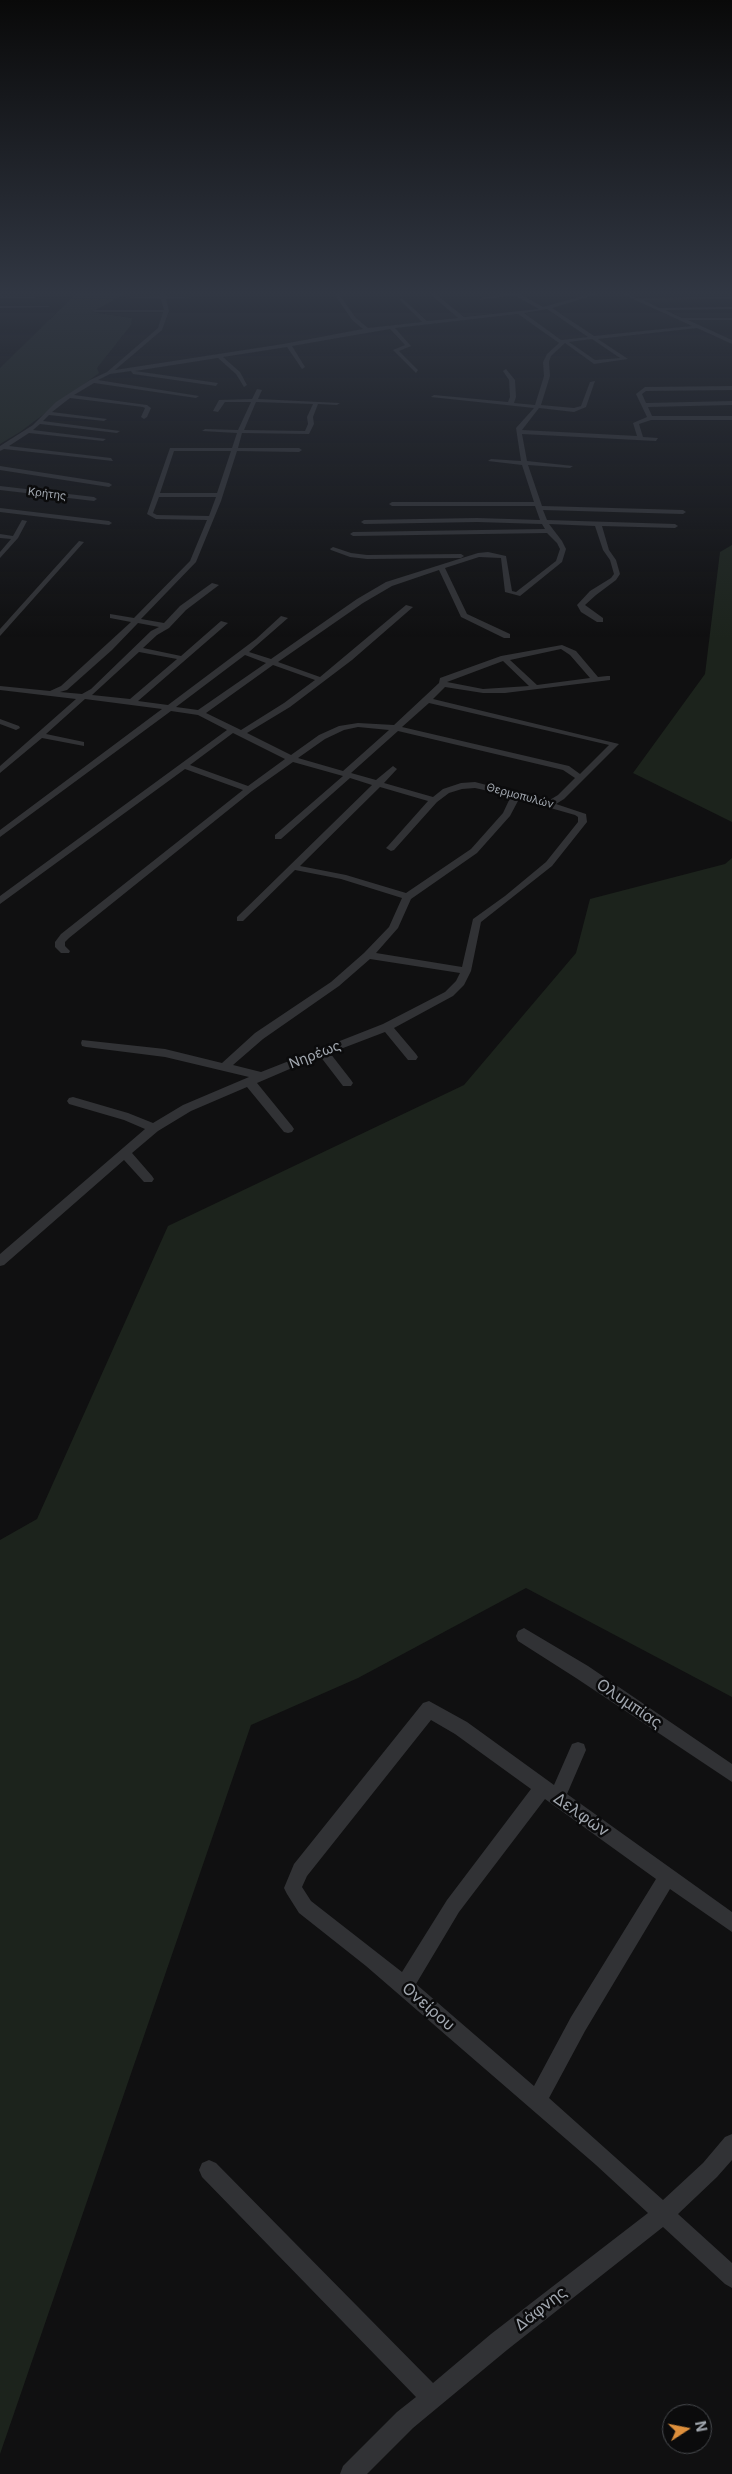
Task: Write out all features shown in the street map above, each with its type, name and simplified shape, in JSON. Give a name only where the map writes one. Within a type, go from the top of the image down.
[{"type":"street","points":[[2,448],[28,431],[55,407]]},
{"type":"street","points":[[144,417],[147,407]]},
{"type":"street","points":[[216,411],[218,407]]},
{"type":"street","points":[[53,692],[64,688],[136,621],[193,562],[220,495],[240,432],[251,407]]},
{"type":"street","points":[[205,431],[306,434],[311,424],[310,417],[314,407]]},
{"type":"street","points":[[532,407],[580,409],[581,407]]},
{"type":"street","points":[[644,407],[650,418]]},
{"type":"street","points":[[333,549],[350,555],[367,557],[478,555],[504,557],[509,592],[517,594],[559,562],[562,556],[560,542],[549,531],[544,521],[525,464],[519,432],[519,428],[537,408]]},
{"type":"street","points":[[47,413],[104,419]]},
{"type":"street","points":[[641,438],[636,423],[650,418],[732,418]]},
{"type":"street","points":[[38,422],[117,431]]},
{"type":"street","points":[[28,431],[103,439]]},
{"type":"street","points":[[519,432],[656,439]]},
{"type":"street","points":[[2,448],[111,460]]},
{"type":"street","points":[[211,518],[151,516],[156,495],[172,449],[299,450]]},
{"type":"street","points":[[491,461],[570,466]]},
{"type":"street","points":[[0,468],[109,485]]},
{"type":"street","name":"Κρήτης","points":[[0,488],[94,500]]},
{"type":"street","points":[[156,495],[220,495]]},
{"type":"street","points":[[392,504],[539,506],[683,512]]},
{"type":"street","points":[[0,510],[109,523]]},
{"type":"street","points":[[364,522],[477,520],[674,526]]},
{"type":"street","points":[[0,556],[15,538],[24,521]]},
{"type":"street","points":[[598,523],[617,574],[614,579],[593,594],[582,605],[584,610],[600,620]]},
{"type":"street","points":[[353,534],[549,531]]},
{"type":"street","points":[[0,536],[15,538]]},
{"type":"street","points":[[0,634],[81,542]]},
{"type":"street","points":[[200,713],[360,601],[389,584],[478,555]]},
{"type":"street","points":[[441,567],[464,615],[507,636]]},
{"type":"street","points":[[0,770],[83,697],[94,691],[196,597],[215,585]]},
{"type":"street","points":[[0,901],[185,766],[237,731],[287,705],[355,653],[409,607]]},
{"type":"street","points":[[113,616],[166,626]]},
{"type":"street","points":[[0,834],[172,707],[284,618]]},
{"type":"street","points":[[132,702],[224,622]]},
{"type":"street","points":[[278,837],[427,700],[443,684],[443,680],[504,658],[562,647],[568,649],[578,659],[594,677],[593,680]]},
{"type":"street","points":[[138,649],[182,658]]},
{"type":"street","points":[[243,652],[319,679]]},
{"type":"street","points":[[504,658],[536,688]]},
{"type":"street","points":[[443,684],[483,692],[536,688],[608,678]]},
{"type":"street","points":[[0,688],[53,692],[172,707],[200,713],[290,758],[434,800]]},
{"type":"street","points":[[427,700],[615,744],[561,797],[550,804]]},
{"type":"street","points":[[0,721],[16,728]]},
{"type":"street","points":[[65,951],[60,947],[60,942],[65,936],[290,758],[322,736],[342,728],[358,725],[396,728],[566,768],[580,778]]},
{"type":"street","points":[[40,735],[81,744]]},
{"type":"street","points":[[185,766],[249,790]]},
{"type":"street","points":[[240,919],[393,769]]},
{"type":"street","name":"Θερμοπυλών","points":[[391,848],[434,800],[446,791],[461,786],[476,785],[516,794],[583,816]]},
{"type":"street","points":[[225,1066],[259,1036],[334,984],[368,954],[393,928],[407,897],[474,851],[507,814],[516,794]]},
{"type":"street","name":"Νηρέως","points":[[0,1261],[154,1128],[187,1108],[249,1081],[387,1027],[449,994],[460,983],[466,970],[476,921],[508,898],[549,864],[582,822],[583,816]]},
{"type":"street","points":[[292,867],[360,881],[407,897]]},
{"type":"street","points":[[368,954],[466,970]]},
{"type":"street","points":[[387,1027],[412,1057]]},
{"type":"street","points":[[86,1043],[165,1053],[262,1076]]},
{"type":"street","points":[[323,1052],[347,1083]]},
{"type":"street","points":[[249,1081],[288,1129]]},
{"type":"street","points":[[73,1101],[128,1117],[154,1128]]},
{"type":"street","points":[[125,1153],[148,1179]]},
{"type":"street","name":"Ολυμπίας","points":[[524,1636],[582,1672],[732,1774]]},
{"type":"street","name":"Δελφών","points":[[429,1709],[462,1728],[732,1922]]},
{"type":"street","name":"Ονείρου","points":[[429,1709],[300,1870],[293,1888],[305,1907],[404,1986],[537,2101],[732,2278]]},
{"type":"street","points":[[404,1986],[453,1906],[550,1793],[578,1750]]},
{"type":"street","points":[[537,2101],[578,2024],[668,1876]]},
{"type":"street","name":"Δάφνης","points":[[351,2474],[405,2420],[499,2342],[663,2214],[710,2170],[732,2144]]},
{"type":"street","points":[[209,2170],[432,2398]]},
{"type":"shaded area","points":[[0,407],[53,407],[20,432],[0,444]]},
{"type":"shaded area","points":[[732,545],[732,822],[633,773],[705,674],[720,552]]},
{"type":"shaded area","points":[[732,858],[732,1697],[526,1588],[358,1678],[251,1725],[0,2454],[0,1540],[37,1519],[168,1226],[464,1085],[576,953],[590,899],[725,864]]}]
